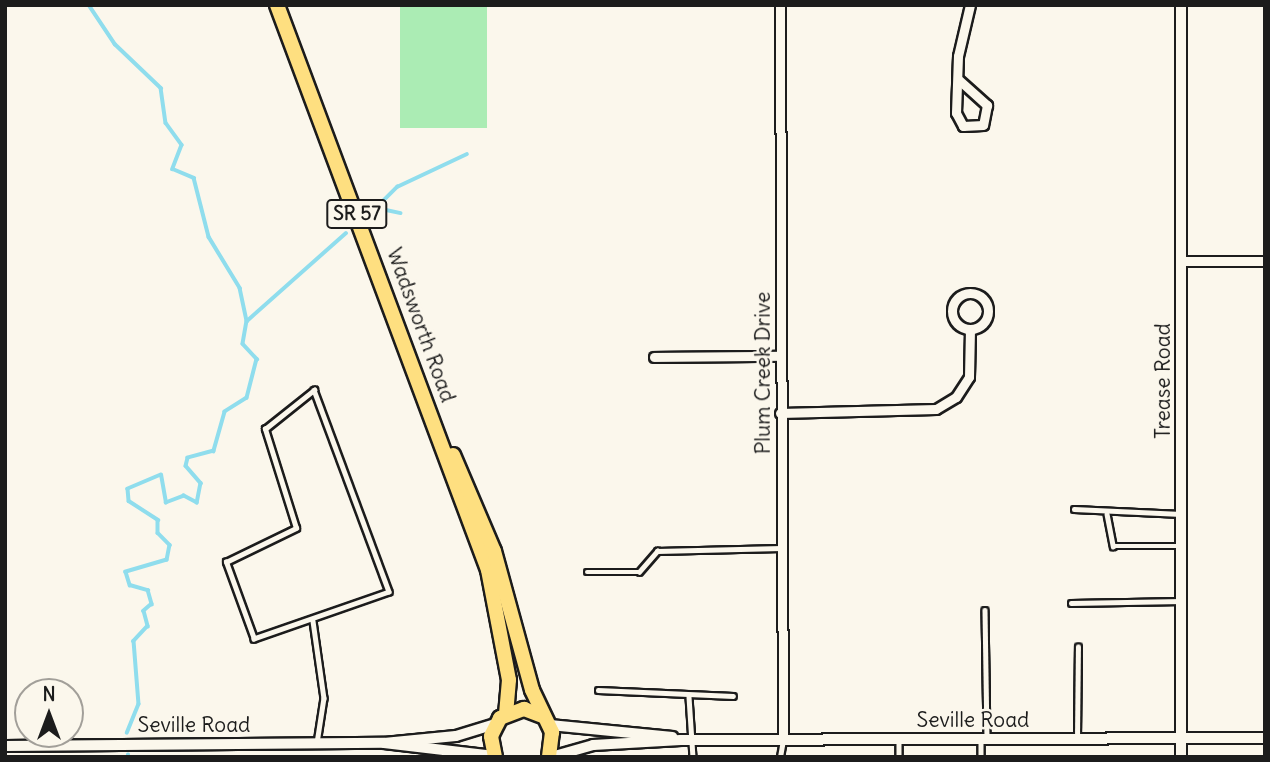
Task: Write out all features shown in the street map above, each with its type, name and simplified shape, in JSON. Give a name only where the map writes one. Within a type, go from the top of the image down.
[{"type":"highway","name":"Wadsworth Road","points":[[277,5],[436,424],[495,598],[509,680],[495,756]]},
{"type":"highway","name":"Wadsworth Road","points":[[436,424],[494,551],[546,721],[550,757]]},
{"type":"highway","points":[[500,719],[524,709],[546,721]]},
{"type":"street","name":"Plum Creek Drive","points":[[780,5],[783,740]]},
{"type":"street","points":[[959,80],[987,105],[983,125],[962,126],[955,100],[970,5]]},
{"type":"street","name":"Trease Road","points":[[1181,5],[1181,757]]},
{"type":"street","points":[[1182,261],[1265,261]]},
{"type":"street","points":[[974,292],[984,298],[988,315],[970,329],[959,325],[952,309],[961,294],[974,292]]},
{"type":"street","points":[[780,413],[936,409],[956,397],[969,377],[970,329]]},
{"type":"street","points":[[654,357],[780,356]]},
{"type":"street","name":"Seville Road","points":[[384,743],[500,719]]},
{"type":"street","name":"Seville Road","points":[[546,721],[687,740]]},
{"type":"street","name":"Seville Road","points":[[550,757],[593,745],[687,740],[1265,738]]},
{"type":"street","name":"Seville Road","points":[[5,746],[384,743],[495,756]]},
{"type":"lane","points":[[314,390],[389,592],[313,621],[254,639],[226,562],[296,528],[265,429],[314,390]]},
{"type":"lane","points":[[1074,509],[1107,514],[1182,514]]},
{"type":"lane","points":[[1107,514],[1113,546],[1182,546]]},
{"type":"lane","points":[[587,572],[639,572],[657,551],[782,548]]},
{"type":"lane","points":[[1070,603],[1182,601]]},
{"type":"lane","points":[[981,757],[984,739],[985,610]]},
{"type":"lane","points":[[313,621],[324,698],[317,744]]},
{"type":"lane","points":[[1077,739],[1078,647]]},
{"type":"lane","points":[[597,690],[683,691],[689,696],[733,696]]},
{"type":"lane","points":[[689,696],[687,740],[693,757]]},
{"type":"lane","points":[[780,757],[783,740]]},
{"type":"lane","points":[[899,740],[899,757]]},
{"type":"green space","points":[[400,5],[487,5],[487,128],[400,128]]},
{"type":"waterway","points":[[89,5],[115,44],[161,88],[166,123],[182,145],[173,169],[194,178],[209,237],[240,288],[247,321],[243,344],[257,359],[247,398],[225,412],[214,451],[188,458],[186,466],[201,483],[197,503],[184,496],[166,503],[161,475],[128,489],[129,501],[158,520],[158,533],[170,545],[167,560],[126,572],[130,585],[148,590],[152,604],[144,611],[148,626],[134,641],[139,704],[127,733]]},
{"type":"waterway","points":[[376,208],[397,187],[467,154]]},
{"type":"waterway","points":[[377,208],[400,213]]},
{"type":"waterway","points":[[247,321],[346,233]]}]
